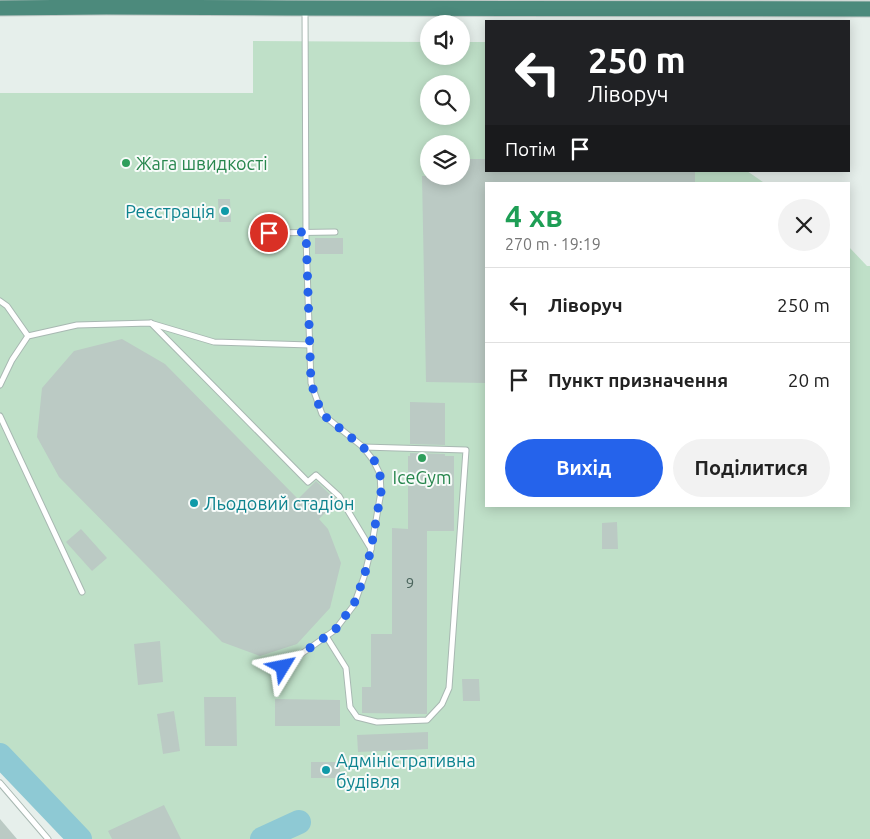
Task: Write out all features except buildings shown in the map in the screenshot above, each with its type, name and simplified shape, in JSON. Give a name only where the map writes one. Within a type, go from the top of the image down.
[{"type":"highway","points":[[0,8],[870,9]]},
{"type":"lane","points":[[283,667],[335,630],[354,604],[364,577],[371,549],[381,492],[380,474],[374,460],[363,447],[322,414],[311,383],[306,232],[305,8]]},
{"type":"lane","points":[[269,233],[336,232]]},
{"type":"lane","points":[[0,301],[7,306],[28,336]]},
{"type":"lane","points":[[0,385],[12,360],[28,336],[77,325],[150,323],[214,342],[310,345]]},
{"type":"lane","points":[[150,323],[308,482],[316,475],[338,496],[371,549]]},
{"type":"lane","points":[[0,416],[82,592]]},
{"type":"lane","points":[[326,636],[346,668],[350,707],[357,717],[377,722],[427,720],[442,704],[449,688],[466,450],[363,447]]},
{"type":"lane","points":[[0,783],[48,839]]},
{"type":"green space","points":[[253,41],[420,42],[420,65],[470,65],[470,42],[485,42],[485,172],[748,172],[763,182],[485,182],[485,507],[850,507],[850,248],[867,266],[870,266],[870,839],[88,839],[0,748],[0,93],[253,93]]},
{"type":"waterway","points":[[0,755],[80,839]]},
{"type":"waterway","points":[[262,839],[299,822]]},
{"type":"place","name":"Жага швидкості","points":[[126,163]]},
{"type":"place","name":"Реєстрація","points":[[225,211]]},
{"type":"place","name":"IceGym","points":[[422,458]]},
{"type":"place","name":"Льодовий стадіон","points":[[194,503]]},
{"type":"place","name":"Адміністративна будівля","points":[[326,770]]},
{"type":"route","points":[[269,233],[306,232],[311,383],[322,414],[363,447],[374,460],[380,474],[381,492],[371,549],[364,577],[354,604],[335,630],[283,667]]}]
